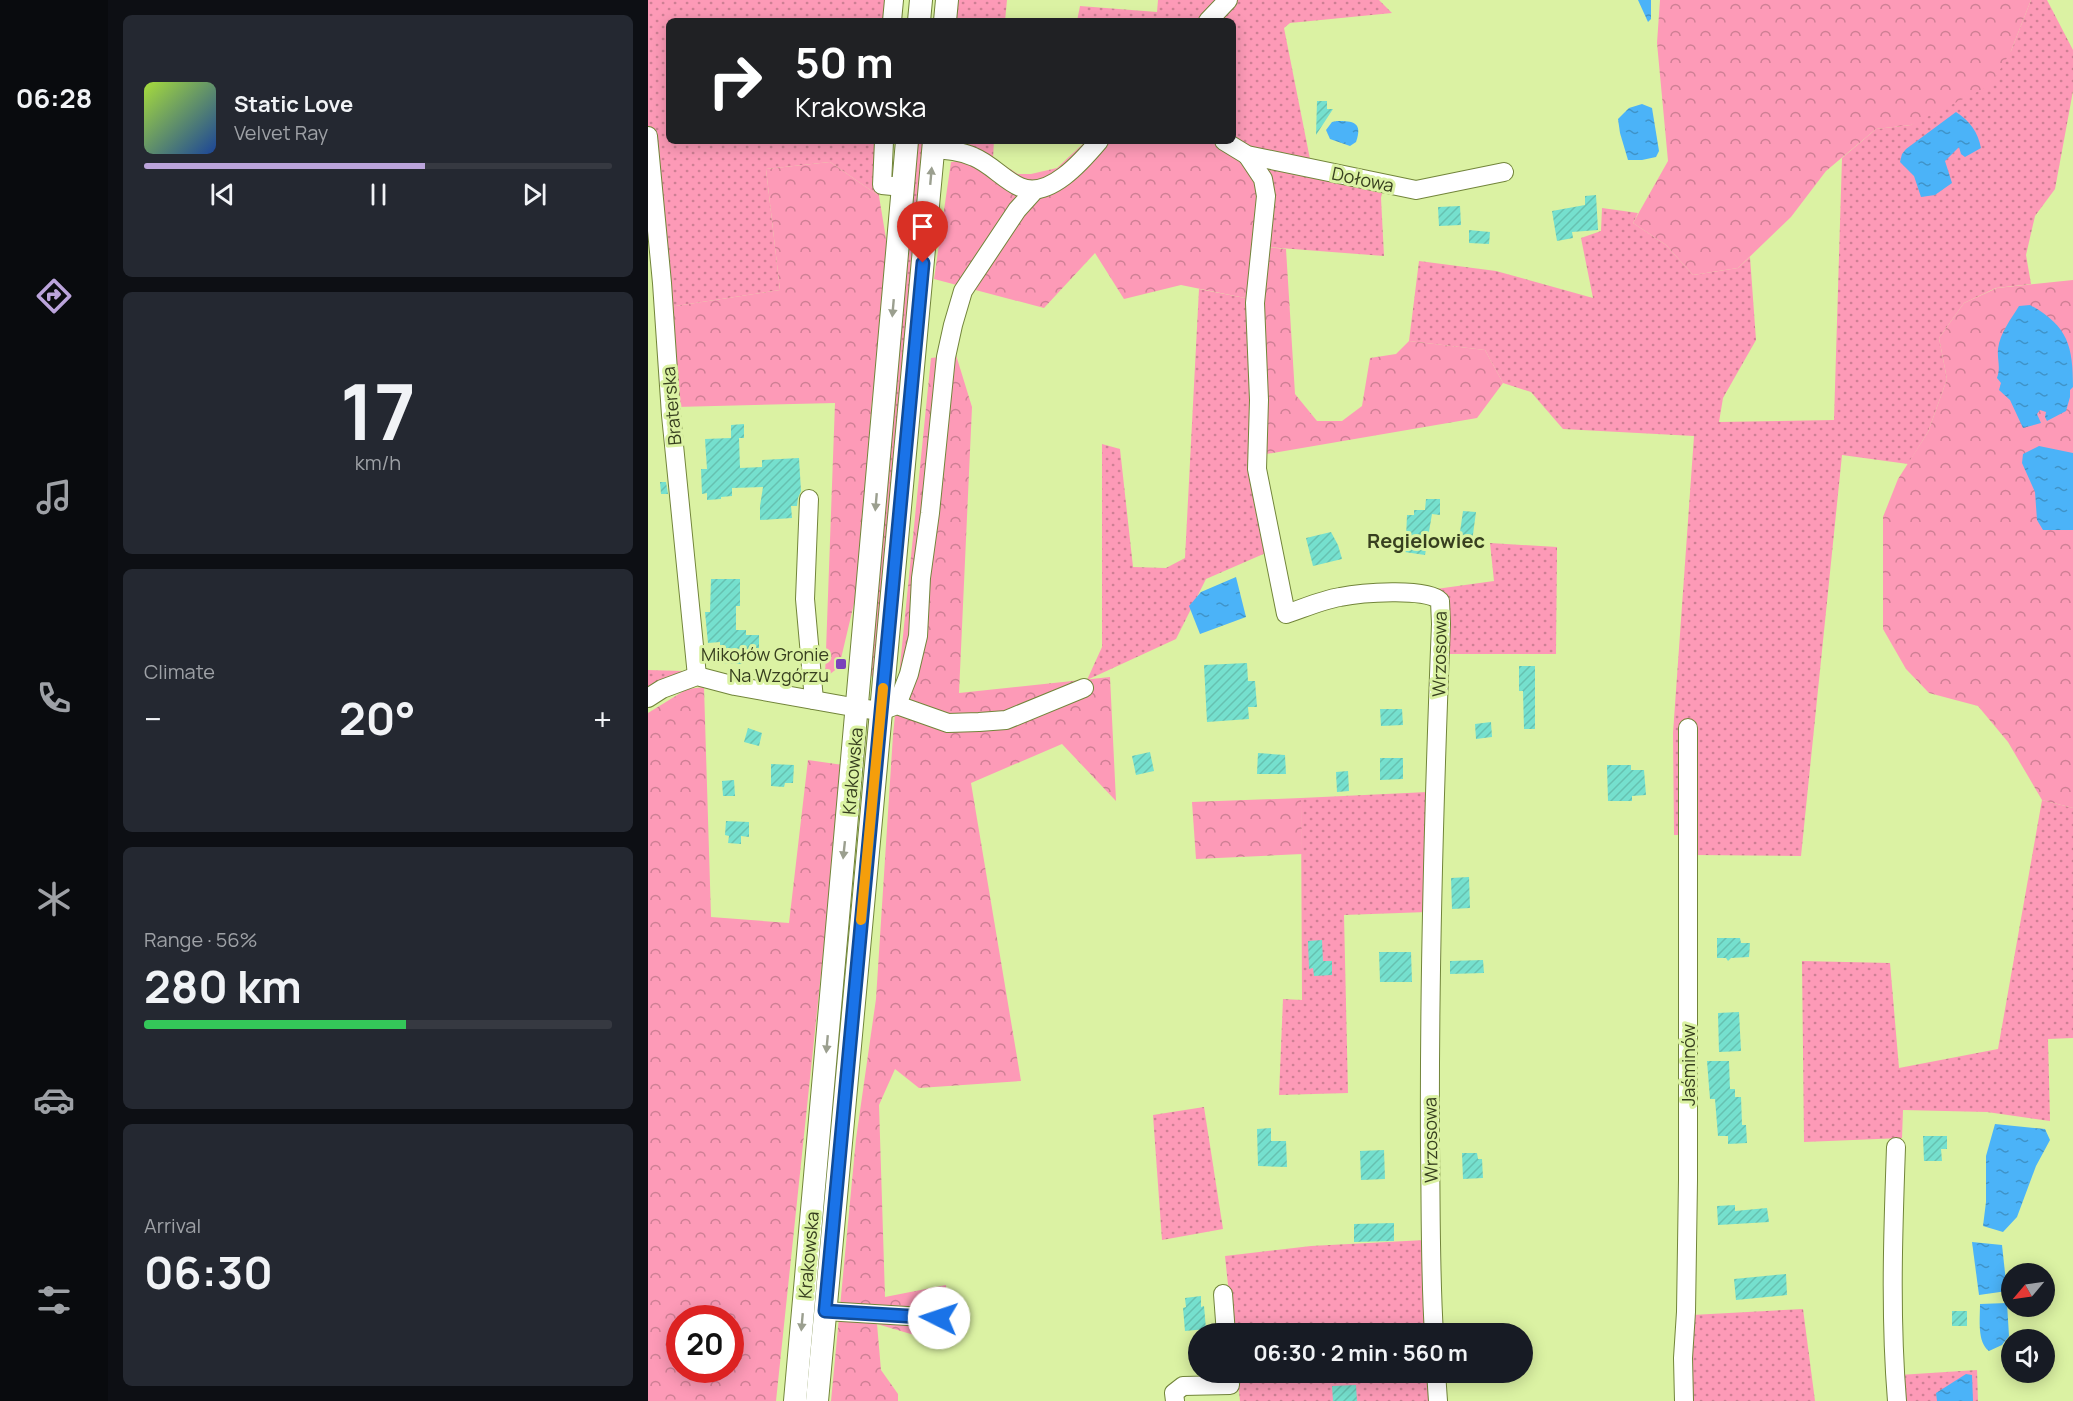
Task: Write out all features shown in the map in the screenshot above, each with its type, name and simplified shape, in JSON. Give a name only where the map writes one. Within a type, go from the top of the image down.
[{"type":"main road","points":[[919,18],[921,0]]},
{"type":"main road","points":[[945,18],[947,0]]},
{"type":"main road","name":"Krakowska","points":[[795,1401],[908,144]]},
{"type":"main road","name":"Krakowska","points":[[817,1401],[889,708],[934,145]]},
{"type":"street","points":[[892,18],[894,0]]},
{"type":"street","points":[[1211,18],[1228,0]]},
{"type":"street","name":"Braterska","points":[[648,136],[660,248],[671,415],[697,676]]},
{"type":"street","points":[[884,144],[882,185],[903,187]]},
{"type":"street","points":[[934,145],[975,157],[1022,188],[1035,190],[1051,185],[1071,171],[1096,144]]},
{"type":"street","name":"Dołowa","points":[[1229,144],[1247,155],[1416,190],[1504,172]]},
{"type":"street","name":"Wrzosowa","points":[[1247,155],[1263,179],[1266,196],[1255,303],[1259,400],[1257,469],[1286,614],[1337,597],[1362,593],[1423,594],[1436,596],[1440,601],[1433,838],[1430,1058],[1433,1323]]},
{"type":"street","points":[[889,708],[909,674],[918,636],[921,578],[946,357],[953,325],[963,291],[1017,210],[1035,190]]},
{"type":"street","points":[[809,499],[805,599],[814,700]]},
{"type":"street","points":[[648,698],[662,689],[697,676],[735,686],[858,708],[889,708],[948,723],[1006,720],[1084,688]]},
{"type":"street","name":"Jaśminów","points":[[1684,1401],[1688,1180],[1688,728]]},
{"type":"street","points":[[1896,1147],[1892,1245],[1893,1357],[1897,1401]]},
{"type":"street","points":[[1222,1294],[1225,1323]]},
{"type":"street","points":[[825,1311],[939,1318]]},
{"type":"street","points":[[1175,1401],[1174,1393],[1183,1386],[1230,1383]]},
{"type":"street","points":[[1437,1383],[1438,1401]]},
{"type":"green space","points":[[648,0],[887,0],[886,18],[666,18],[666,144],[881,144],[879,196],[830,162],[766,169],[780,290],[669,307],[648,213]]},
{"type":"green space","points":[[957,0],[1007,0],[1005,18],[955,18]]},
{"type":"green space","points":[[1158,0],[1379,0],[1392,13],[1290,23],[1284,28],[1310,159],[1385,178],[1381,198],[1384,256],[1253,246],[1244,161],[1213,144],[1236,144],[1236,18],[1078,18],[1080,6],[1157,12]]},
{"type":"green space","points":[[1660,0],[2031,0],[2011,51],[1991,85],[1911,125],[1876,129],[1826,171],[1791,217],[1738,268],[1693,275],[1666,245],[1633,223],[1668,161],[1657,43]]},
{"type":"green space","points":[[2031,0],[2047,0],[2073,50],[2073,91],[2055,189],[2035,216],[2026,255],[2031,284],[1996,288],[1964,303],[1939,338],[1947,379],[1928,432],[1908,464],[1842,455],[1801,856],[1694,855],[1681,835],[1674,835],[1673,733],[1694,436],[1563,429],[1531,392],[1503,383],[1485,350],[1409,341],[1419,261],[1496,271],[1593,298],[1581,238],[1601,231],[1602,208],[1638,213],[1633,223],[1666,245],[1693,275],[1738,268],[1750,257],[1756,340],[1723,398],[1719,422],[1834,420],[1842,158],[1876,129],[1911,125],[2011,51]]},
{"type":"green space","points":[[918,144],[926,144],[876,674],[872,677],[870,673]]},
{"type":"green space","points":[[963,144],[994,144],[993,158]]},
{"type":"green space","points":[[1083,144],[1214,144],[1245,161],[1257,186],[1254,246],[1286,249],[1295,394],[1317,421],[1342,421],[1362,406],[1370,358],[1396,354],[1409,341],[1485,350],[1503,383],[1477,418],[1261,455],[1250,299],[1181,285],[1124,299],[1095,253],[1044,308],[934,279],[951,162],[993,158],[1018,174],[1031,174],[1057,168]]},
{"type":"green space","points":[[830,162],[879,196],[889,257],[872,401],[856,595],[839,667],[825,678],[835,403],[676,407],[669,307],[780,290],[766,169]]},
{"type":"green space","points":[[2073,280],[2073,808],[2042,800],[2008,742],[1978,706],[1929,693],[1906,669],[1883,629],[1883,517],[1898,479],[1928,432],[1947,379],[1939,338],[1964,303],[1997,288]]},
{"type":"green space","points":[[1199,289],[1250,299],[1268,552],[1206,579],[1176,639],[1087,680],[1102,647],[1102,444],[1120,449],[1133,567],[1166,568],[1185,558]]},
{"type":"green space","points":[[956,355],[972,407],[959,693],[1110,677],[1116,801],[1062,744],[971,783],[1021,1081],[919,1088],[895,1069],[879,1105],[885,1297],[946,1285],[948,1345],[877,1324],[881,1370],[898,1394],[898,1401],[831,1401],[856,1139],[876,999],[893,735],[931,358]]},
{"type":"green space","points":[[1490,543],[1557,547],[1556,654],[1445,654],[1436,589],[1494,581]]},
{"type":"green space","points":[[648,670],[683,671],[648,690]]},
{"type":"green space","points":[[704,687],[711,917],[789,923],[808,760],[843,765],[776,1401],[648,1401],[648,713],[687,689]]},
{"type":"green space","points":[[1428,792],[1427,912],[1344,915],[1348,1093],[1279,1095],[1283,999],[1302,1000],[1301,798]]},
{"type":"green space","points":[[1301,798],[1302,854],[1196,859],[1192,802]]},
{"type":"green space","points":[[2042,800],[2073,808],[2073,1038],[2048,1039],[2050,1121],[1987,1112],[1903,1110],[1902,1138],[1804,1142],[1802,961],[1890,963],[1899,1068],[1998,1049]]},
{"type":"green space","points":[[1204,1107],[1223,1229],[1162,1240],[1153,1115]]},
{"type":"green space","points":[[1425,1240],[1429,1323],[1232,1323],[1225,1256],[1311,1246]]},
{"type":"green space","points":[[1803,1309],[1815,1401],[1690,1401],[1692,1315]]},
{"type":"green space","points":[[1977,1370],[1978,1401],[1902,1401],[1899,1375]]},
{"type":"green space","points":[[1238,1383],[1433,1383],[1434,1401],[1240,1401]]},
{"type":"water","points":[[1638,0],[1651,0],[1651,19],[1648,22]]},
{"type":"water","points":[[1642,104],[1652,108],[1659,151],[1656,157],[1628,160],[1618,119],[1629,108]]},
{"type":"water","points":[[1956,112],[1973,127],[1981,148],[1965,157],[1961,154],[1959,147],[1945,161],[1952,183],[1935,195],[1921,197],[1914,176],[1900,162],[1902,154]]},
{"type":"water","points":[[1348,121],[1355,124],[1358,130],[1356,142],[1350,146],[1330,139],[1326,130],[1332,122]]},
{"type":"water","points":[[2030,305],[2053,321],[2066,338],[2072,360],[2073,387],[2070,390],[2066,411],[2047,421],[2046,412],[2040,410],[2037,414],[2041,423],[2023,428],[2010,400],[1999,390],[2001,383],[1997,378],[1998,349],[2003,332],[2019,306]]},
{"type":"water","points":[[2039,446],[2073,453],[2073,530],[2043,530],[2037,520],[2035,492],[2022,463],[2023,454]]},
{"type":"water","points":[[1236,577],[1246,617],[1200,634],[1189,606],[1201,592]]},
{"type":"water","points":[[1995,1124],[2045,1129],[2050,1140],[2036,1166],[2017,1217],[2003,1232],[1983,1226],[1986,1202],[1986,1156]]},
{"type":"water","points":[[1972,1242],[2002,1245],[2004,1263],[2001,1263],[2001,1292],[1979,1295]]},
{"type":"water","points":[[2001,1303],[2001,1317],[2008,1317],[2009,1329],[2001,1329],[2001,1345],[1989,1351],[1981,1336],[1980,1304]]},
{"type":"water","points":[[1966,1374],[1972,1375],[1973,1401],[1937,1401],[1936,1393]]},
{"type":"building","points":[[1317,101],[1327,101],[1327,109],[1333,109],[1316,135]]},
{"type":"building","points":[[1596,195],[1598,230],[1572,232],[1573,238],[1557,241],[1552,211],[1585,205],[1585,196]]},
{"type":"building","points":[[1460,206],[1461,225],[1439,226],[1438,207]]},
{"type":"building","points":[[1469,230],[1490,232],[1489,244],[1469,243]]},
{"type":"building","points":[[744,424],[744,438],[739,438],[740,468],[762,467],[762,460],[799,458],[801,491],[797,506],[791,506],[792,518],[760,520],[763,487],[732,488],[732,496],[721,497],[721,499],[707,500],[707,493],[702,494],[701,469],[707,469],[705,439],[731,438],[731,425]]},
{"type":"building","points":[[660,482],[666,482],[668,494],[661,494]]},
{"type":"building","points":[[1426,499],[1440,499],[1440,515],[1432,514],[1425,555],[1398,551],[1400,537],[1406,538],[1407,515],[1414,515],[1414,510],[1425,510]]},
{"type":"building","points":[[1463,511],[1476,512],[1471,549],[1458,546]]},
{"type":"building","points":[[1331,532],[1342,559],[1313,566],[1306,538]]},
{"type":"building","points":[[711,579],[740,579],[740,606],[736,606],[736,630],[746,630],[746,635],[759,635],[759,658],[743,658],[743,664],[720,663],[720,642],[708,643],[705,612],[710,612]]},
{"type":"building","points":[[1247,663],[1248,681],[1255,681],[1257,707],[1248,707],[1249,719],[1207,722],[1204,665]]},
{"type":"building","points":[[1519,666],[1535,666],[1535,729],[1524,729],[1523,691],[1519,691]]},
{"type":"building","points":[[1380,709],[1402,709],[1403,725],[1381,726]]},
{"type":"building","points":[[1491,722],[1492,737],[1476,739],[1475,724]]},
{"type":"building","points":[[748,728],[762,733],[759,746],[744,742]]},
{"type":"building","points":[[1150,752],[1154,771],[1136,775],[1132,756]]},
{"type":"building","points":[[1258,753],[1285,755],[1286,774],[1257,774]]},
{"type":"building","points":[[1380,758],[1403,758],[1403,779],[1380,780]]},
{"type":"building","points":[[771,764],[794,765],[793,783],[785,783],[784,787],[771,786]]},
{"type":"building","points":[[1607,765],[1631,765],[1631,770],[1644,770],[1646,795],[1632,796],[1632,801],[1608,801]]},
{"type":"building","points":[[1348,771],[1349,791],[1337,792],[1336,772]]},
{"type":"building","points":[[734,780],[735,796],[723,796],[722,781]]},
{"type":"building","points":[[726,821],[749,822],[749,837],[741,836],[741,844],[728,843],[729,836],[725,835]]},
{"type":"building","points":[[1469,877],[1470,908],[1452,909],[1451,878]]},
{"type":"building","points":[[1717,938],[1740,938],[1741,943],[1750,943],[1749,957],[1731,958],[1728,961],[1726,958],[1717,958]]},
{"type":"building","points":[[1322,940],[1323,961],[1332,961],[1332,975],[1314,976],[1313,968],[1309,969],[1308,941]]},
{"type":"building","points":[[1379,952],[1411,952],[1412,982],[1380,982]]},
{"type":"building","points":[[1483,960],[1484,973],[1450,974],[1450,961]]},
{"type":"building","points":[[1739,1012],[1741,1051],[1719,1052],[1718,1013]]},
{"type":"building","points":[[1707,1061],[1729,1061],[1730,1089],[1735,1089],[1735,1097],[1741,1097],[1742,1125],[1746,1125],[1747,1143],[1728,1144],[1728,1136],[1718,1136],[1715,1099],[1710,1099]]},
{"type":"building","points":[[1271,1128],[1271,1141],[1286,1141],[1287,1167],[1258,1166],[1257,1129]]},
{"type":"building","points":[[1923,1136],[1947,1136],[1947,1149],[1941,1149],[1942,1161],[1924,1161]]},
{"type":"building","points":[[1384,1150],[1385,1179],[1361,1180],[1360,1151]]},
{"type":"building","points":[[1462,1153],[1477,1153],[1478,1159],[1482,1159],[1483,1178],[1463,1179]]},
{"type":"building","points":[[1735,1205],[1735,1211],[1767,1208],[1769,1222],[1718,1225],[1717,1206]]},
{"type":"building","points":[[1394,1223],[1394,1241],[1354,1242],[1354,1224]]},
{"type":"building","points":[[1786,1274],[1787,1295],[1736,1300],[1734,1279]]},
{"type":"building","points":[[1201,1296],[1205,1323],[1188,1323],[1188,1331],[1185,1331],[1183,1308],[1186,1307],[1185,1298]]},
{"type":"building","points":[[1952,1311],[1967,1311],[1967,1326],[1952,1326]]},
{"type":"building","points":[[1356,1385],[1357,1401],[1333,1401],[1332,1386]]},
{"type":"slow traffic","points":[[861,920],[883,688]]},
{"type":"place","name":"Mikołów Gronie Na Wzgórzu","points":[[841,664]]},
{"type":"district","name":"Regielowiec","points":[[1426,540]]},
{"type":"route","points":[[923,263],[825,1311],[939,1318]]}]
